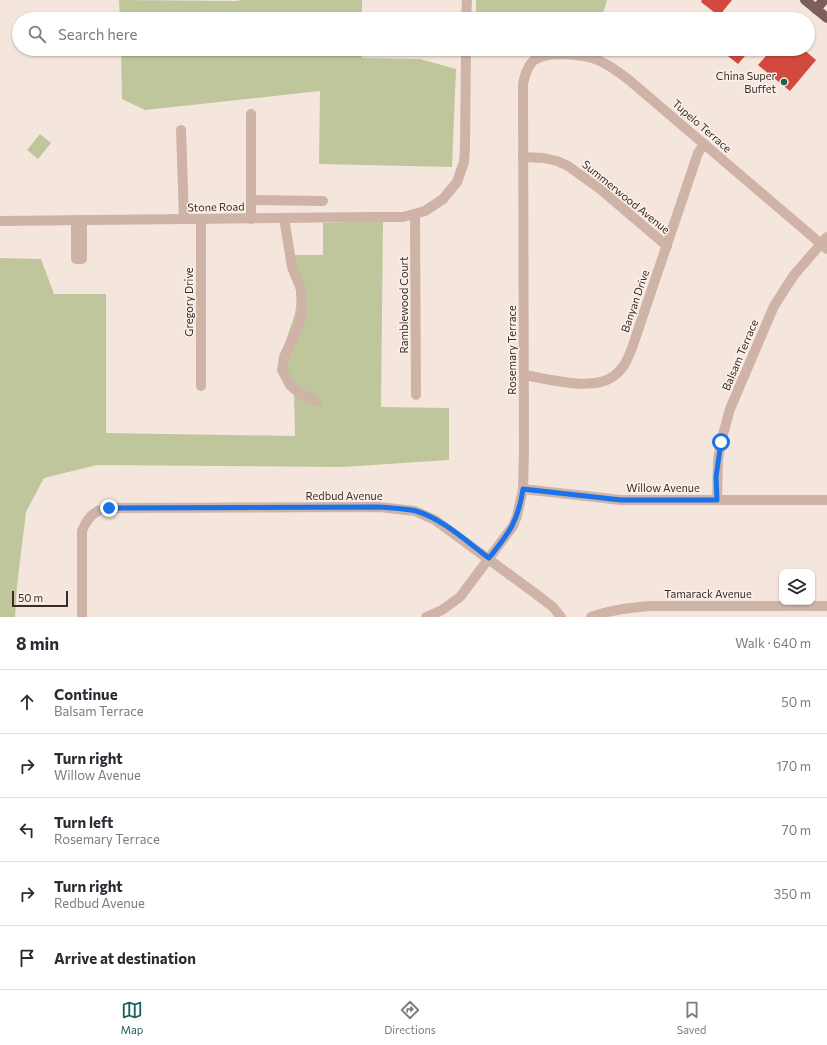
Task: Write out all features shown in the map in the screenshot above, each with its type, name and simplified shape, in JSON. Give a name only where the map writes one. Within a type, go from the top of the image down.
[{"type":"main road","points":[[805,0],[827,18]]},
{"type":"main road","points":[[816,9],[824,0]]},
{"type":"street","points":[[466,12],[467,0]]},
{"type":"street","name":"Stone Road","points":[[0,221],[402,217],[416,214],[430,208],[451,191],[457,182],[464,162],[466,147],[466,56]]},
{"type":"street","name":"Rosemary Terrace","points":[[426,617],[442,610],[460,597],[513,526],[517,516],[523,489],[523,84],[528,67],[533,61],[544,56]]},
{"type":"street","name":"Tupelo Terrace","points":[[581,56],[592,58],[614,69],[629,80],[704,144],[825,243]]},
{"type":"street","points":[[251,114],[251,218]]},
{"type":"street","points":[[181,130],[184,219]]},
{"type":"street","name":"Banyan Drive","points":[[524,375],[591,384],[607,381],[620,371],[628,359],[698,153],[704,144]]},
{"type":"street","name":"Summerwood Avenue","points":[[523,157],[544,158],[557,161],[568,166],[600,189],[667,246]]},
{"type":"street","points":[[251,200],[323,201]]},
{"type":"street","name":"Ramblewood Court","points":[[416,214],[416,395]]},
{"type":"street","points":[[284,218],[292,267],[301,290],[302,308],[300,323],[284,357],[282,370],[290,385],[299,393],[317,402]]},
{"type":"street","name":"Gregory Drive","points":[[201,219],[201,386]]},
{"type":"street","points":[[79,220],[79,260]]},
{"type":"street","name":"Balsam Terrace","points":[[717,500],[716,477],[719,454],[730,409],[774,306],[794,275],[825,243]]},
{"type":"street","name":"Willow Avenue","points":[[523,489],[621,500],[827,500]]},
{"type":"street","name":"Redbud Avenue","points":[[82,617],[81,539],[85,524],[92,514],[98,510],[109,508],[379,507],[416,511],[435,520],[489,558],[553,607],[561,617]]},
{"type":"street","name":"Tamarack Avenue","points":[[591,617],[604,612],[649,606],[827,606]]},
{"type":"green space","points":[[119,0],[362,0],[362,12],[120,12]]},
{"type":"green space","points":[[476,0],[607,0],[603,12],[476,12]]},
{"type":"green space","points":[[121,56],[362,56],[362,58],[420,59],[456,69],[452,167],[319,164],[320,91],[145,110],[122,99]]},
{"type":"green space","points":[[40,134],[51,143],[38,159],[27,150]]},
{"type":"green space","points":[[383,221],[381,407],[449,408],[449,460],[342,467],[97,465],[44,478],[26,512],[17,586],[15,617],[0,617],[0,258],[41,259],[54,294],[106,294],[106,433],[295,436],[294,393],[281,355],[295,314],[297,298],[295,283],[286,255],[323,255],[323,223]]},
{"type":"building","points":[[702,0],[732,0],[722,12],[714,12],[701,2]]},
{"type":"building","points":[[728,56],[745,56],[738,64]]},
{"type":"building","points":[[766,56],[811,56],[816,60],[790,91],[758,65]]},
{"type":"place","name":"China Super Buffet","points":[[784,82]]},
{"type":"route","points":[[109,508],[399,508],[416,511],[427,515],[449,528],[489,558],[513,526],[522,500],[523,489],[621,500],[717,500],[716,477],[721,442]]}]
